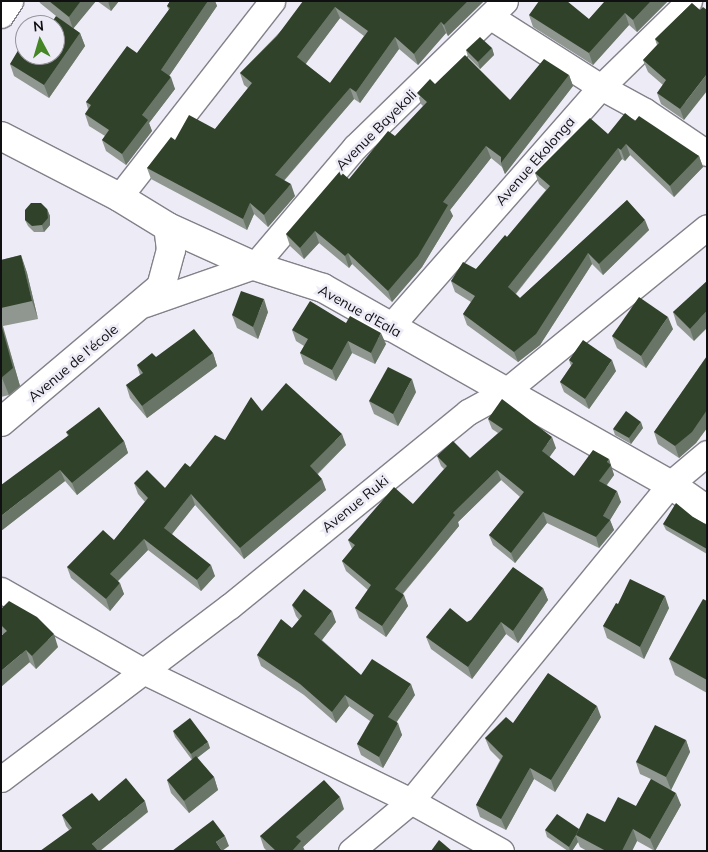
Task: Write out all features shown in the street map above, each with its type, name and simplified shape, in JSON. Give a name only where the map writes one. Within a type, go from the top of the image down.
[{"type":"street","points":[[1,15],[10,1]]},
{"type":"street","points":[[119,197],[272,1]]},
{"type":"street","name":"Avenue Ekolonga","points":[[389,328],[601,87],[689,1]]},
{"type":"street","points":[[498,9],[601,87],[646,111],[707,153]]},
{"type":"street","name":"Avenue Bayekoli","points":[[254,266],[355,147],[498,9]]},
{"type":"street","name":"Avenue d'Eala","points":[[1,136],[119,197],[168,226],[254,266],[323,288],[389,328],[670,484],[707,510]]},
{"type":"street","name":"Avenue de l'école","points":[[1,422],[145,304],[161,288],[167,272],[171,250],[168,226]]},
{"type":"street","name":"Avenue Ruki","points":[[1,779],[142,670],[230,606],[468,412],[506,392],[707,227]]},
{"type":"street","points":[[145,304],[254,266]]},
{"type":"street","points":[[351,851],[411,801],[670,484],[707,453]]},
{"type":"street","points":[[1,590],[142,670],[411,801],[501,851]]},
{"type":"building","points":[[49,1],[81,1],[69,17]]},
{"type":"building","points":[[170,1],[208,1],[161,70],[171,77],[142,115],[148,120],[122,154],[102,140],[109,130],[85,114],[91,105],[86,102],[127,46],[137,53],[170,8],[167,6]]},
{"type":"building","points":[[303,1],[468,1],[444,25],[441,22],[414,54],[395,37],[356,92],[350,88],[275,175],[291,184],[264,215],[250,203],[243,219],[147,168],[171,137],[175,140],[189,115],[215,129],[252,83],[240,73],[277,36]],"holes":[[[335,7],[368,31],[330,83],[297,57]]]},
{"type":"building","points":[[539,1],[567,1],[589,19],[605,1],[651,1],[633,20],[625,13],[589,53],[529,15]]},
{"type":"building","points":[[692,3],[700,10],[703,7],[707,10],[707,74],[680,109],[657,93],[666,80],[643,60],[659,43],[655,39]]},
{"type":"building","points":[[65,22],[80,33],[65,55]]},
{"type":"building","points":[[480,37],[492,48],[478,62],[466,50]]},
{"type":"building","points":[[465,55],[510,100],[544,59],[569,75],[501,163],[501,157],[486,146],[443,202],[448,205],[418,256],[388,291],[348,253],[345,256],[315,231],[300,248],[286,234],[340,171],[349,179],[388,131],[395,136],[427,102],[417,93],[430,79],[435,84]]},
{"type":"building","points":[[15,56],[15,65],[58,65],[44,85],[10,64]]},
{"type":"building","points":[[625,113],[635,121],[639,116],[699,156],[670,186],[626,144],[621,150],[618,148],[508,287],[520,298],[627,200],[645,220],[599,264],[588,253],[536,334],[514,352],[463,314],[475,296],[451,281],[463,262],[476,269],[505,235],[507,237],[550,186],[535,173],[590,118],[608,134]]},
{"type":"building","points":[[31,203],[41,203],[47,209],[48,218],[42,225],[32,226],[25,220],[25,210]]},
{"type":"building","points":[[21,255],[32,301],[1,308],[1,260]]},
{"type":"building","points":[[707,281],[707,311],[690,329],[673,312]]},
{"type":"building","points":[[241,291],[264,299],[253,327],[232,315]]},
{"type":"building","points":[[639,297],[668,317],[641,356],[612,336]]},
{"type":"building","points":[[310,301],[346,323],[350,316],[381,333],[371,353],[348,341],[332,370],[300,353],[308,339],[292,330]]},
{"type":"building","points":[[1,324],[13,368],[1,378]]},
{"type":"building","points":[[194,329],[213,353],[142,406],[126,385],[143,373],[137,365],[152,353],[156,357]]},
{"type":"building","points":[[583,340],[612,360],[585,399],[560,382],[573,363],[569,360]]},
{"type":"building","points":[[707,356],[707,410],[692,432],[675,446],[654,432]]},
{"type":"building","points":[[388,367],[412,379],[393,414],[369,401]]},
{"type":"building","points":[[286,383],[342,434],[310,466],[322,479],[240,548],[191,494],[164,528],[211,565],[197,580],[144,539],[110,574],[120,583],[106,599],[67,567],[103,530],[114,540],[148,498],[134,483],[147,470],[165,488],[185,463],[190,467],[215,435],[225,440],[251,397],[262,411]]},
{"type":"building","points":[[502,399],[552,437],[542,451],[574,476],[593,450],[609,459],[607,462],[611,465],[599,481],[617,491],[603,516],[610,520],[596,537],[543,512],[511,553],[489,535],[524,492],[497,470],[453,513],[455,515],[395,589],[404,595],[382,626],[355,608],[371,585],[342,561],[355,545],[348,540],[394,487],[413,504],[447,466],[437,456],[453,441],[470,458],[503,429],[488,419]]},
{"type":"building","points":[[99,407],[124,441],[72,483],[60,470],[1,516],[1,485],[69,435],[66,432]]},
{"type":"building","points":[[626,411],[641,422],[629,438],[613,429]]},
{"type":"building","points":[[676,503],[693,517],[707,525],[707,549],[663,524]]},
{"type":"building","points":[[513,567],[543,588],[513,631],[501,622],[468,667],[426,637],[450,608],[467,622],[471,620]]},
{"type":"building","points":[[630,579],[665,596],[640,647],[603,626],[616,603],[618,604]]},
{"type":"building","points":[[304,589],[332,611],[314,634],[361,675],[372,659],[411,684],[388,717],[398,723],[379,757],[357,744],[374,715],[345,695],[332,712],[300,684],[257,655],[281,619],[292,628],[302,616],[292,605]]},
{"type":"building","points":[[703,599],[707,601],[707,680],[669,659]]},
{"type":"building","points":[[9,601],[37,617],[54,634],[32,656],[26,650],[1,671],[1,636],[7,631],[1,625],[1,609]]},
{"type":"building","points":[[548,673],[597,706],[551,780],[530,768],[501,819],[476,805],[503,756],[485,738],[506,717],[513,723]]},
{"type":"building","points":[[190,718],[208,742],[191,754],[173,731]]},
{"type":"building","points":[[655,725],[686,740],[666,777],[636,762]]},
{"type":"building","points":[[196,756],[214,777],[184,801],[167,780]]},
{"type":"building","points":[[126,778],[145,801],[92,844],[98,851],[40,851],[72,828],[62,815],[92,793],[99,801]]},
{"type":"building","points":[[651,779],[676,793],[650,839],[633,829],[622,851],[606,851],[576,835],[587,813],[605,822],[618,797],[636,806]]},
{"type":"building","points":[[324,780],[340,797],[296,837],[301,841],[292,851],[276,851],[260,836]]},
{"type":"building","points":[[557,814],[579,829],[569,847],[545,830]]},
{"type":"building","points":[[213,820],[225,836],[216,842],[222,851],[172,851]]},
{"type":"building","points":[[439,840],[452,851],[431,851]]}]
